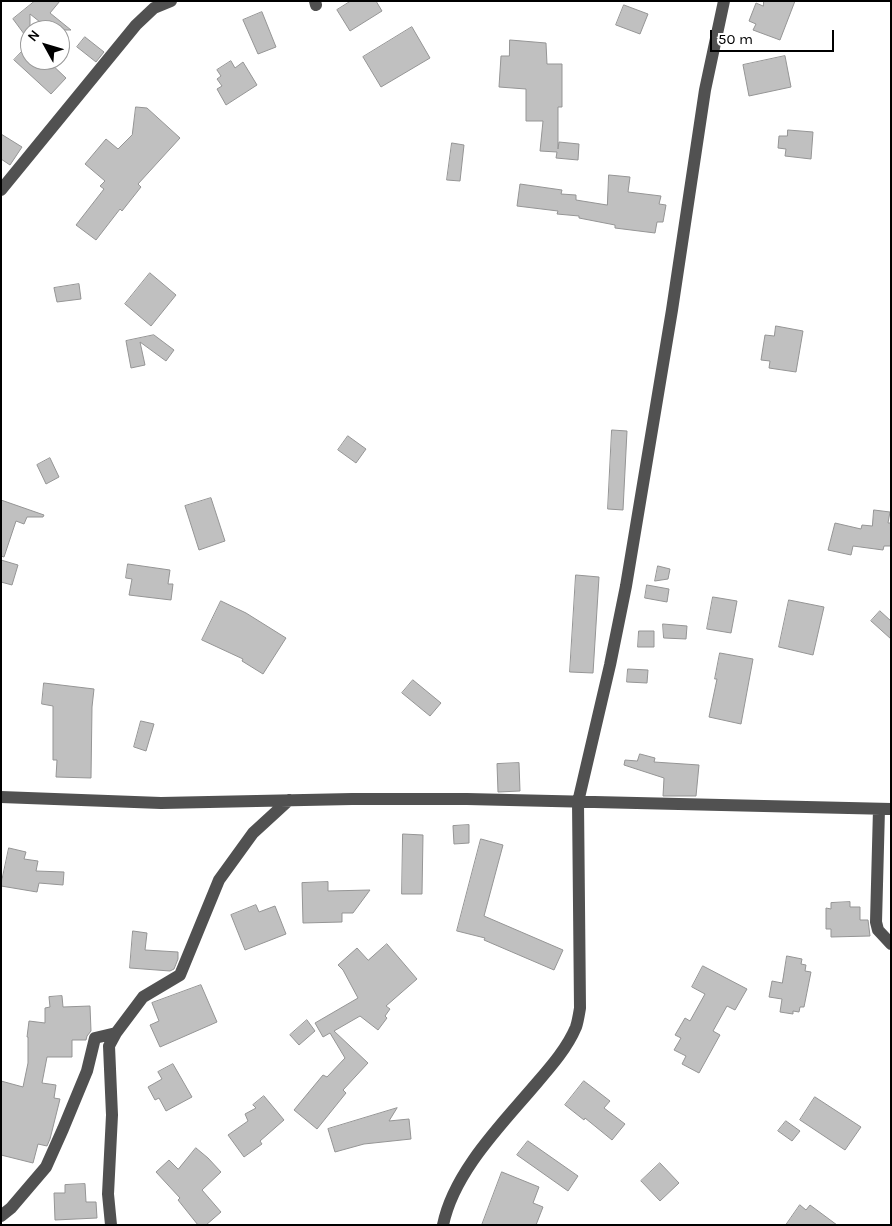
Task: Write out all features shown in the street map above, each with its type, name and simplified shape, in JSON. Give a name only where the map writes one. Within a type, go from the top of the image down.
[{"type":"street","points":[[1,190],[136,25],[154,8],[171,1]]},
{"type":"street","points":[[443,1225],[453,1194],[463,1176],[495,1131],[552,1065],[566,1046],[576,1026],[580,1008],[578,802],[626,586],[673,301],[705,90],[724,1]]},
{"type":"street","points":[[1,797],[161,803],[352,799],[467,799],[885,809],[876,922],[878,930],[891,944]]},
{"type":"street","points":[[111,1225],[108,1194],[112,1115],[109,1046],[116,1033],[143,997],[180,974],[219,880],[253,834],[290,800]]},
{"type":"street","points":[[1,1216],[11,1208],[46,1167],[86,1071],[95,1038],[116,1033]]},
{"type":"building","points":[[35,1],[60,1],[50,13],[59,20],[38,20],[30,14],[30,20],[20,20],[20,28],[13,19]]},
{"type":"building","points":[[351,1],[376,1],[382,11],[350,31],[337,10]]},
{"type":"building","points":[[764,1],[795,1],[780,40],[753,30],[756,24],[749,21],[756,3],[763,6]]},
{"type":"building","points":[[624,5],[648,14],[640,34],[616,25]]},
{"type":"building","points":[[262,12],[276,47],[258,54],[243,20]]},
{"type":"building","points":[[412,27],[430,58],[381,87],[363,57]]},
{"type":"building","points":[[85,37],[104,52],[96,62],[77,47]]},
{"type":"building","points":[[510,40],[546,43],[547,64],[562,64],[562,107],[558,107],[558,149],[559,142],[579,144],[578,160],[556,158],[557,152],[540,151],[543,121],[526,121],[526,89],[499,87],[501,56],[509,56]]},
{"type":"building","points":[[20,54],[20,66],[14,60]]},
{"type":"building","points":[[785,56],[791,87],[749,96],[743,65]]},
{"type":"building","points":[[231,61],[235,68],[243,62],[257,85],[226,105],[217,89],[222,86],[217,79],[221,76],[217,70]]},
{"type":"building","points":[[25,70],[58,70],[66,78],[51,94]]},
{"type":"building","points":[[136,107],[147,108],[180,138],[138,184],[141,187],[122,211],[120,209],[96,240],[76,225],[104,189],[100,186],[105,181],[85,164],[106,139],[118,149],[132,135]]},
{"type":"building","points":[[788,130],[813,132],[811,159],[785,156],[786,149],[778,148],[779,136],[787,136]]},
{"type":"building","points":[[1,134],[22,147],[10,165],[1,159]]},
{"type":"building","points":[[452,143],[464,145],[460,181],[447,180]]},
{"type":"building","points":[[609,175],[630,177],[628,192],[661,196],[659,204],[666,205],[663,222],[657,222],[655,233],[615,228],[615,225],[579,218],[579,216],[557,214],[558,211],[517,206],[520,184],[562,190],[561,194],[576,195],[576,200],[607,205]]},
{"type":"building","points":[[150,273],[176,295],[151,326],[125,304]]},
{"type":"building","points":[[79,284],[81,299],[57,302],[54,288]]},
{"type":"building","points":[[776,326],[803,331],[796,372],[769,368],[770,361],[761,360],[765,335],[774,336]]},
{"type":"building","points":[[154,335],[174,350],[166,361],[140,342],[145,365],[131,368],[126,341]]},
{"type":"building","points":[[612,430],[627,431],[623,510],[608,509]]},
{"type":"building","points":[[348,436],[366,449],[356,463],[338,450]]},
{"type":"building","points":[[50,458],[59,477],[46,484],[37,465]]},
{"type":"building","points":[[211,498],[225,541],[199,550],[185,506]]},
{"type":"building","points":[[1,500],[44,515],[43,517],[27,517],[24,524],[16,521],[4,557],[1,556]]},
{"type":"building","points":[[874,510],[890,512],[888,523],[891,523],[891,546],[884,546],[883,550],[853,546],[851,555],[828,550],[835,523],[861,529],[862,525],[872,526]]},
{"type":"building","points":[[1,560],[18,565],[12,585],[1,582]]},
{"type":"building","points":[[128,564],[170,570],[168,584],[173,584],[171,600],[129,595],[132,579],[126,578]]},
{"type":"building","points":[[658,566],[670,569],[668,579],[655,581]]},
{"type":"building","points":[[576,575],[599,577],[593,673],[570,672]]},
{"type":"building","points":[[647,585],[669,589],[667,602],[645,598]]},
{"type":"building","points":[[713,597],[737,601],[731,633],[707,629]]},
{"type":"building","points":[[789,600],[824,607],[813,655],[779,647]]},
{"type":"building","points":[[221,601],[246,613],[286,638],[263,674],[242,661],[243,659],[202,640]]},
{"type":"building","points":[[880,611],[891,621],[891,639],[871,621]]},
{"type":"building","points":[[663,624],[687,626],[686,639],[664,638]]},
{"type":"building","points":[[639,631],[654,631],[654,647],[638,647]]},
{"type":"building","points":[[720,653],[753,659],[741,724],[709,717]]},
{"type":"building","points":[[628,669],[648,670],[647,683],[627,682]]},
{"type":"building","points":[[413,680],[441,703],[430,716],[402,693]]},
{"type":"building","points":[[44,683],[94,689],[91,778],[56,777],[57,760],[53,760],[53,706],[42,704]]},
{"type":"building","points":[[141,721],[154,724],[146,751],[134,747]]},
{"type":"building","points":[[640,754],[655,758],[654,762],[699,765],[696,796],[663,796],[664,778],[624,765],[625,760],[637,761]]},
{"type":"building","points":[[519,763],[520,791],[498,792],[497,764]]},
{"type":"building","points":[[469,825],[469,843],[454,844],[453,826]]},
{"type":"building","points":[[403,834],[423,835],[422,894],[402,894]]},
{"type":"building","points":[[481,839],[503,845],[484,916],[563,950],[554,970],[484,940],[485,938],[457,931]]},
{"type":"building","points":[[9,848],[26,852],[24,859],[38,861],[36,871],[64,872],[63,885],[39,883],[37,892],[1,886]]},
{"type":"building","points":[[328,882],[328,891],[370,890],[353,913],[342,913],[342,922],[303,923],[302,883]]},
{"type":"building","points":[[850,902],[850,907],[860,907],[860,920],[868,920],[870,936],[831,937],[831,929],[826,929],[826,908],[831,909],[831,903]]},
{"type":"building","points":[[256,905],[259,912],[275,906],[286,934],[245,950],[231,915]]},
{"type":"building","points":[[133,931],[147,933],[145,950],[178,952],[178,959],[174,969],[170,971],[130,968]]},
{"type":"building","points":[[387,944],[417,979],[386,1006],[390,1009],[385,1016],[387,1018],[378,1030],[360,1016],[334,1031],[368,1063],[343,1090],[346,1093],[317,1129],[294,1110],[323,1075],[327,1077],[345,1058],[330,1033],[323,1037],[315,1023],[358,998],[343,970],[338,965],[357,948],[368,960]]},
{"type":"building","points":[[787,956],[802,959],[801,964],[806,965],[805,971],[811,972],[804,1007],[800,1007],[799,1012],[793,1011],[793,1014],[780,1012],[782,999],[769,997],[772,981],[782,983]]},
{"type":"building","points":[[703,966],[747,989],[735,1010],[727,1006],[713,1031],[720,1035],[699,1073],[682,1064],[686,1056],[674,1050],[681,1038],[675,1035],[685,1018],[690,1021],[705,994],[692,987]]},
{"type":"building","points":[[201,985],[217,1022],[160,1047],[150,1025],[159,1021],[152,1003]]},
{"type":"building","points":[[62,996],[63,1007],[90,1006],[91,1031],[86,1040],[72,1040],[72,1057],[47,1057],[42,1083],[56,1085],[54,1098],[60,1099],[50,1139],[47,1146],[38,1144],[33,1163],[1,1155],[1,1081],[23,1087],[28,1063],[27,1037],[29,1021],[45,1023],[45,1008],[50,1007],[49,997]]},
{"type":"building","points":[[307,1020],[315,1031],[299,1045],[290,1035]]},
{"type":"building","points":[[173,1064],[192,1097],[166,1111],[159,1098],[155,1100],[148,1087],[162,1079],[158,1072]]},
{"type":"building","points":[[584,1081],[610,1101],[604,1108],[625,1124],[612,1140],[585,1118],[584,1120],[565,1105]]},
{"type":"building","points":[[264,1096],[284,1120],[260,1141],[262,1144],[244,1157],[228,1135],[248,1121],[245,1114],[256,1108],[253,1105]]},
{"type":"building","points":[[815,1097],[861,1127],[845,1150],[800,1120]]},
{"type":"building","points":[[397,1108],[389,1121],[409,1119],[411,1139],[364,1144],[335,1152],[328,1129]]},
{"type":"building","points":[[786,1121],[800,1131],[792,1141],[778,1131]]},
{"type":"building","points":[[528,1141],[578,1176],[568,1191],[517,1155]]},
{"type":"building","points":[[196,1148],[221,1172],[202,1190],[221,1212],[206,1225],[198,1225],[178,1200],[180,1198],[156,1172],[169,1160],[178,1169]]},
{"type":"building","points":[[660,1163],[679,1183],[660,1201],[641,1181]]},
{"type":"building","points":[[502,1172],[539,1187],[533,1203],[543,1207],[536,1225],[482,1225]]},
{"type":"building","points":[[85,1184],[86,1202],[96,1202],[97,1218],[55,1220],[54,1193],[65,1193],[65,1185]]},
{"type":"building","points":[[800,1205],[806,1210],[810,1205],[837,1225],[786,1225]]}]
